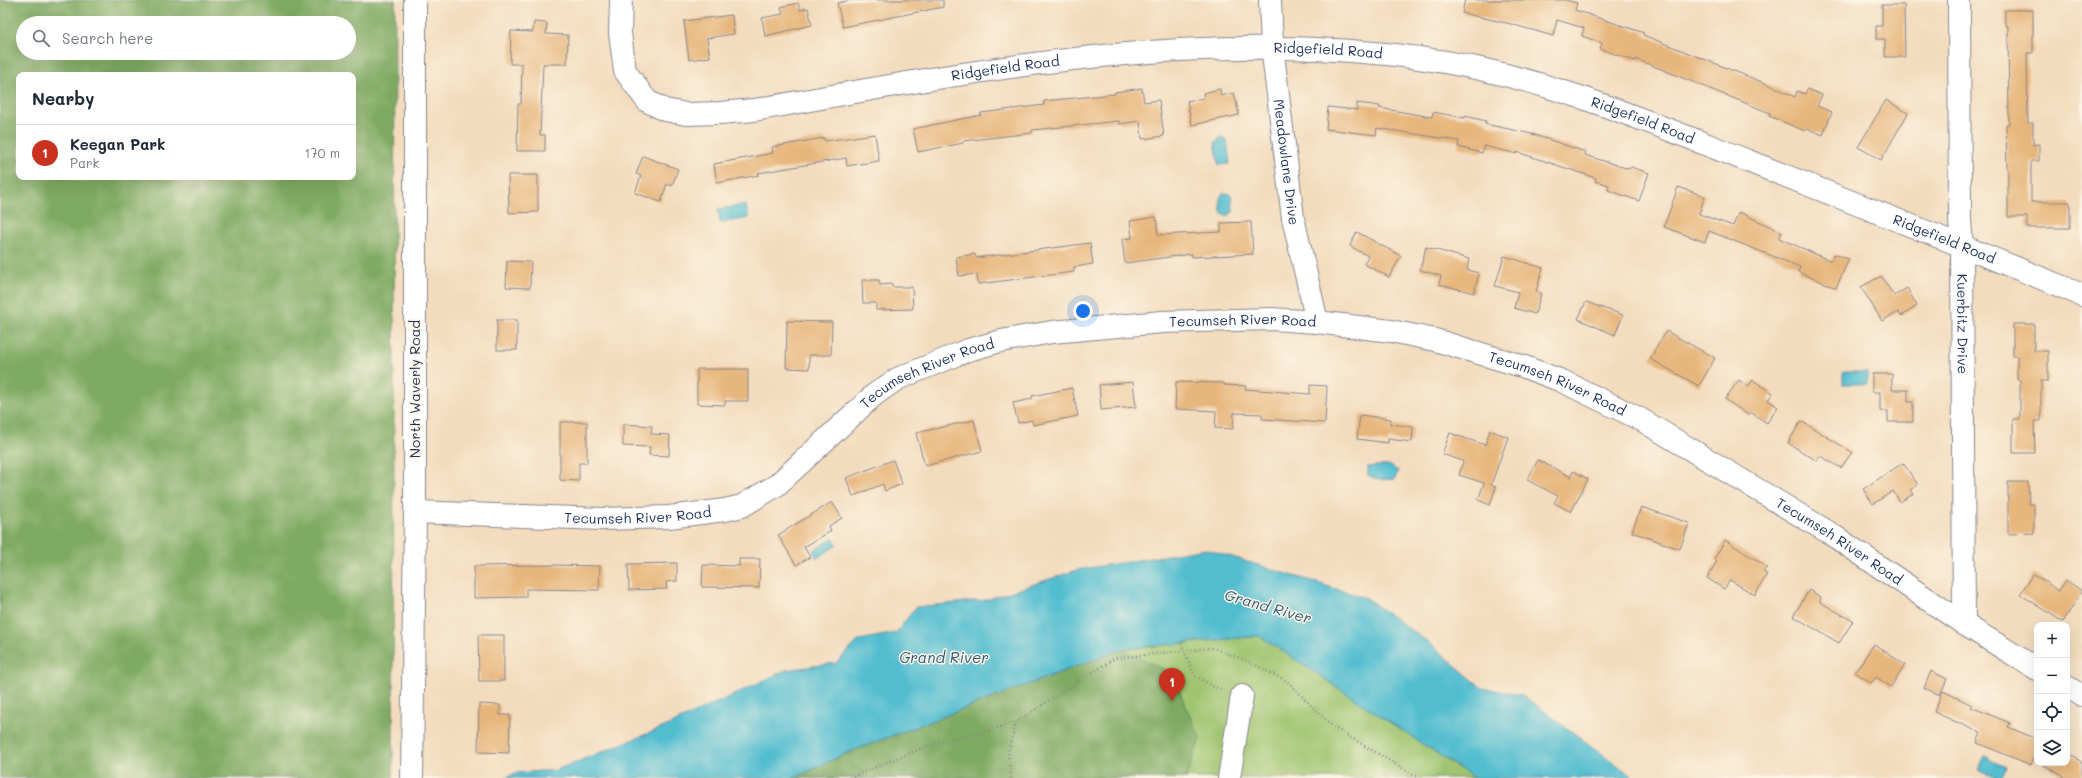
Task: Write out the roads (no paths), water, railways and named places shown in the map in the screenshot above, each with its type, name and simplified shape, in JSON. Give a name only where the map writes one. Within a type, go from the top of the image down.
[{"type":"street","name":"North Waverly Road","points":[[412,778],[415,512],[415,0]]},
{"type":"street","name":"Ridgefield Road","points":[[621,0],[620,33],[625,71],[647,101],[665,110],[686,114],[720,114],[754,110],[980,71],[1065,60],[1209,47],[1272,46],[1369,52],[1422,58],[1497,72],[1653,123],[1962,245],[2082,295]]},
{"type":"street","name":"Meadowlane Drive","points":[[1270,0],[1272,46],[1293,218],[1317,322]]},
{"type":"street","name":"Kuerbitz Drive","points":[[1959,0],[1964,624]]},
{"type":"street","name":"Tecumseh River Road","points":[[415,512],[602,519],[669,517],[725,510],[742,506],[778,485],[874,395],[897,379],[968,350],[1001,341],[1052,332],[1162,322],[1271,319],[1317,322],[1391,331],[1435,340],[1522,366],[1562,381],[1640,420],[1828,532],[1964,624],[2034,667]]},
{"type":"street","points":[[2070,689],[2082,696]]},
{"type":"street","points":[[1229,778],[1242,696]]},
{"type":"water","points":[[1223,137],[1224,140],[1227,140],[1230,164],[1219,165],[1215,142],[1219,141],[1219,138]]},
{"type":"water","points":[[1223,193],[1230,194],[1232,197],[1233,212],[1228,216],[1221,212],[1220,198]]},
{"type":"water","points":[[746,205],[749,218],[720,223],[718,209]]},
{"type":"water","points":[[1843,372],[1867,372],[1867,384],[1843,384]]},
{"type":"water","points":[[1389,465],[1398,471],[1395,479],[1378,480],[1368,475],[1368,467]]},
{"type":"water","points":[[833,538],[837,545],[817,558],[813,551]]},
{"type":"water","name":"Grand River","points":[[1206,549],[1366,598],[1429,643],[1482,688],[1522,695],[1635,778],[1474,778],[1260,636],[1122,649],[849,752],[794,778],[506,778],[515,773],[556,770],[667,726],[786,670],[836,663],[859,640],[896,633],[916,607],[986,600],[1077,570]]},
{"type":"water","points":[[1985,756],[1990,758],[1989,760],[2006,767],[2001,778],[1978,770]]},
{"type":"place","name":"Keegan Park","points":[[1172,701]]}]
